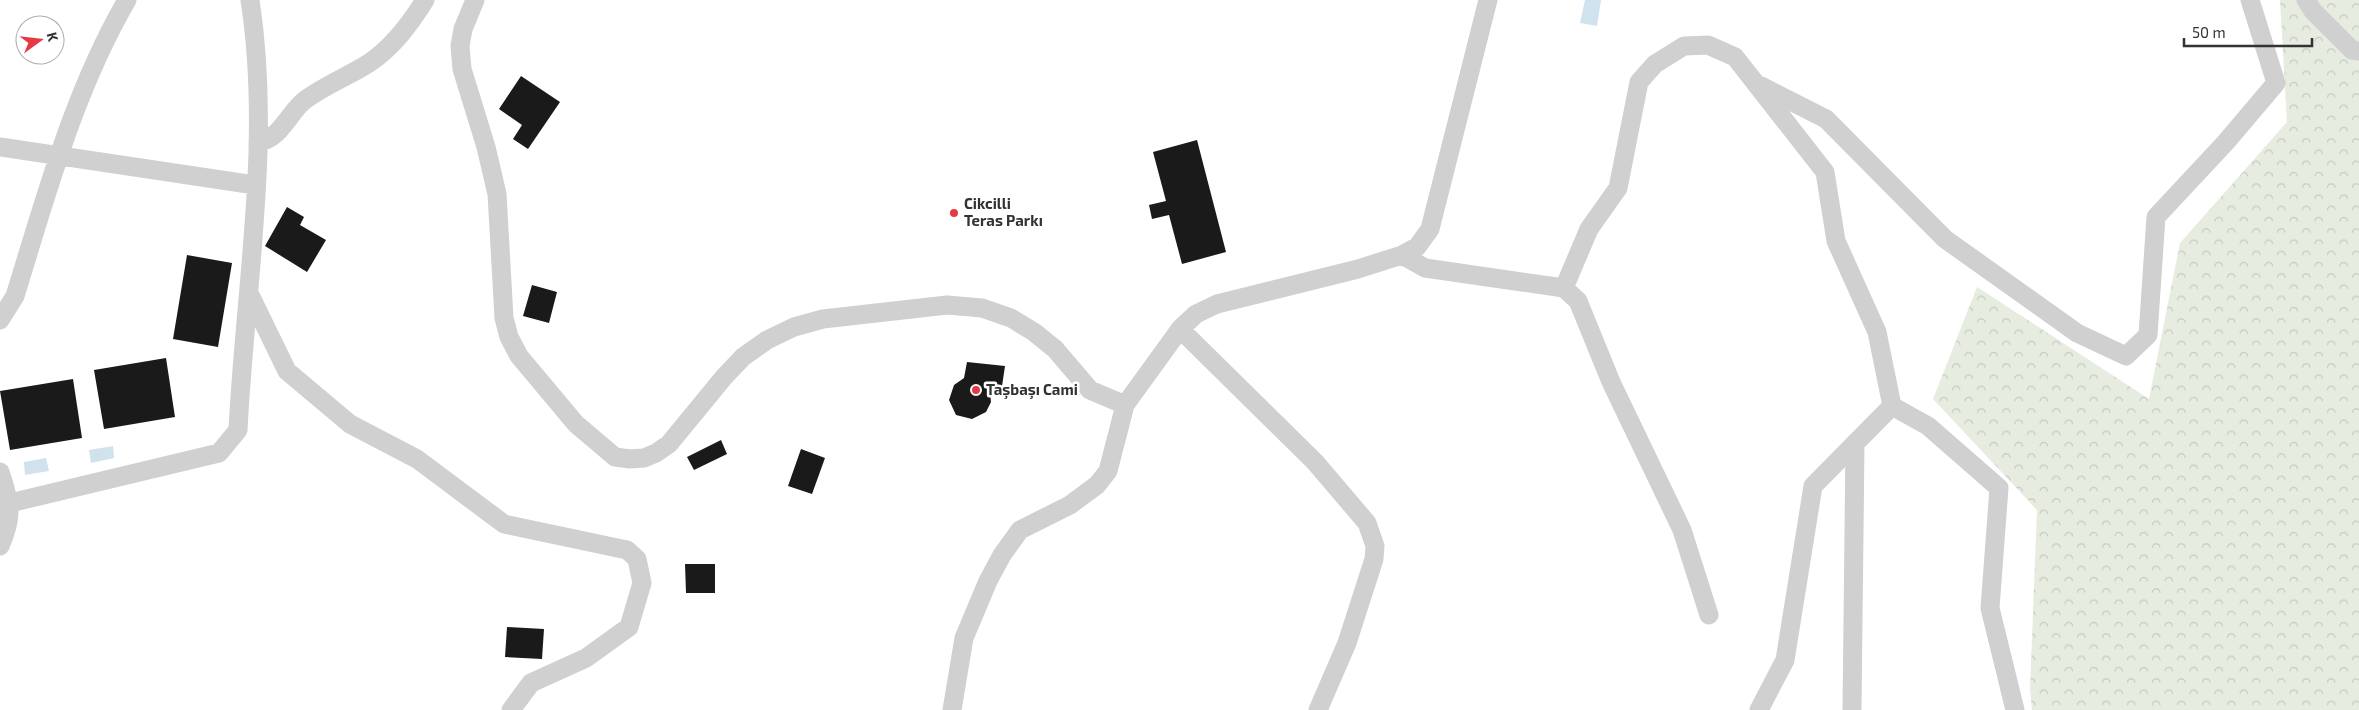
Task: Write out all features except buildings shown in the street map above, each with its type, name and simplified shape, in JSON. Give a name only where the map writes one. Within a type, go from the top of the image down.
[{"type":"street","points":[[0,320],[16,296],[85,82],[107,33],[127,0]]},
{"type":"street","points":[[10,503],[34,499],[219,452],[238,430],[258,142],[256,34],[250,0]]},
{"type":"street","points":[[258,142],[270,139],[294,109],[307,98],[370,62],[388,48],[410,23],[424,0]]},
{"type":"street","points":[[475,0],[463,29],[460,46],[462,69],[486,147],[496,194],[504,318],[509,337],[519,356],[576,424],[615,457],[644,458],[656,453],[669,444],[743,357],[767,340],[794,327],[824,319],[947,305],[982,308],[1011,318],[1034,332],[1055,349],[1090,390],[1125,405]]},
{"type":"street","points":[[952,710],[964,638],[988,581],[1002,554],[1020,530],[1070,505],[1097,485],[1108,471],[1125,405],[1180,328],[1196,314],[1217,304],[1358,269],[1402,255],[1417,246],[1430,229],[1488,0]]},
{"type":"street","points":[[1755,83],[1826,119],[1945,239],[2077,333],[2126,356],[2148,335],[2156,217],[2226,142],[2276,83],[2250,0]]},
{"type":"street","points":[[2306,0],[2313,11],[2352,50],[2359,51]]},
{"type":"street","points":[[1564,288],[1589,229],[1618,188],[1639,82],[1655,64],[1684,46],[1708,45],[1735,57],[1825,172],[1836,241],[1877,332],[1892,406],[1928,426],[1999,488],[1990,608],[2015,710]]},
{"type":"street","points":[[0,147],[255,185]]},
{"type":"street","points":[[1402,255],[1425,268],[1564,288],[1578,301],[1611,382],[1682,530],[1709,615]]},
{"type":"street","points":[[248,293],[287,371],[350,424],[417,459],[504,524],[627,550],[637,559],[642,584],[629,628],[586,658],[531,683],[511,710]]},
{"type":"street","points":[[1180,328],[1315,462],[1368,523],[1372,534],[1374,559],[1347,643],[1318,710]]},
{"type":"street","points":[[1759,710],[1785,660],[1813,486],[1892,406]]},
{"type":"street","points":[[1852,710],[1855,443]]},
{"type":"street","points":[[0,472],[10,503],[8,522],[0,546]]},
{"type":"green space","points":[[2280,0],[2359,0],[2359,710],[2032,710],[2030,689],[2037,510],[1933,399],[1977,287],[2149,399],[2180,243],[2287,122]]},
{"type":"water","points":[[1585,0],[1601,0],[1597,26],[1580,23]]},
{"type":"water","points":[[113,446],[114,458],[91,463],[89,450]]},
{"type":"water","points":[[46,458],[49,471],[25,475],[24,462]]},
{"type":"place","name":"Cikcilli Teras Parkı","points":[[954,213]]},
{"type":"place","name":"Taşbaşı Cami","points":[[976,390]]}]
